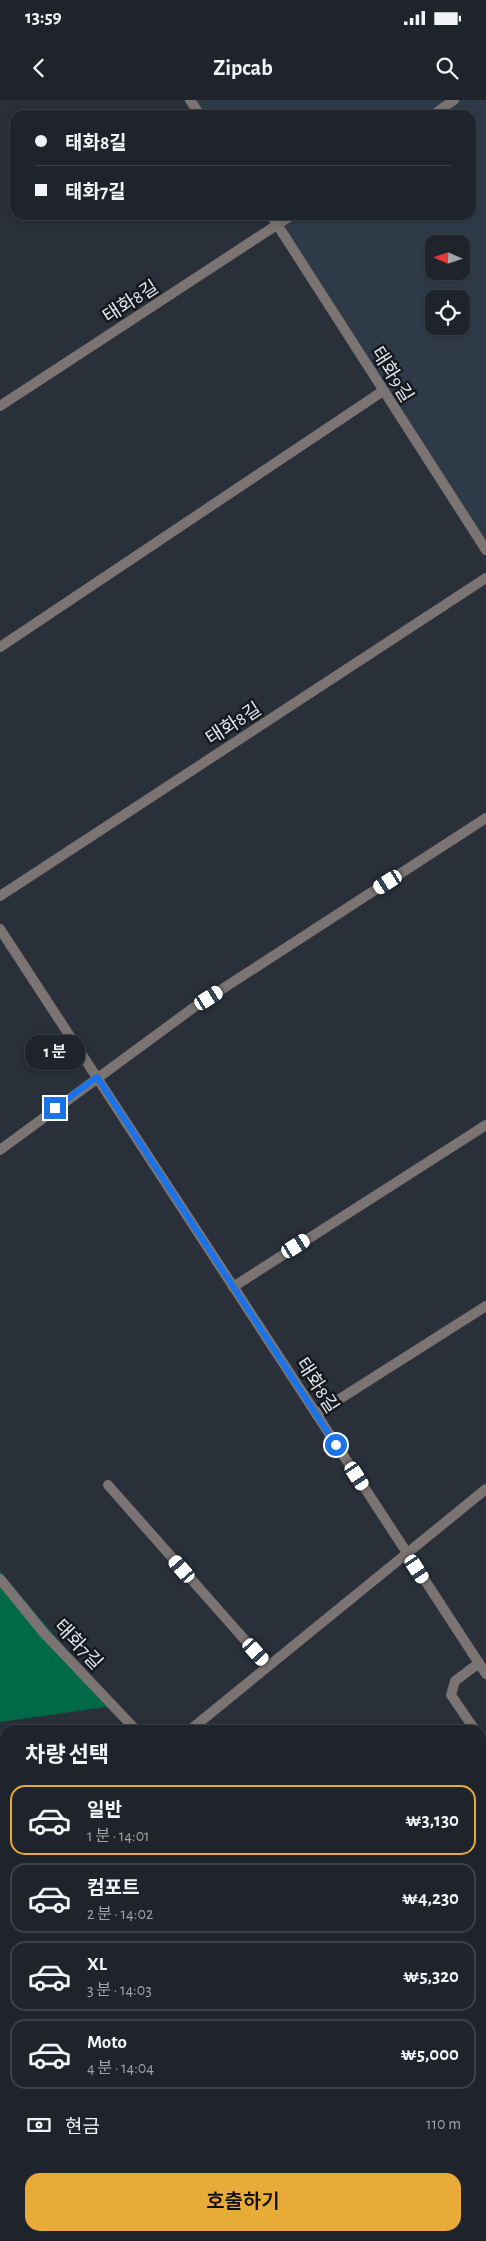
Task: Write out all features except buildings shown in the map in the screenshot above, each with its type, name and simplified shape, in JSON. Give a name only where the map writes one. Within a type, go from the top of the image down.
[{"type":"street","points":[[440,110],[454,100]]},
{"type":"street","name":"태화9길","points":[[274,220],[486,550]]},
{"type":"street","name":"태화8길","points":[[0,406],[285,220]]},
{"type":"street","points":[[0,647],[383,392]]},
{"type":"street","name":"태화8길","points":[[0,896],[486,578]]},
{"type":"street","points":[[0,1150],[193,1008],[486,818]]},
{"type":"street","name":"태화8길","points":[[0,929],[486,1674]]},
{"type":"street","points":[[233,1286],[486,1124]]},
{"type":"street","points":[[316,1414],[486,1306]]},
{"type":"street","points":[[108,1485],[268,1666]]},
{"type":"street","points":[[196,1725],[486,1489]]},
{"type":"street","name":"태화7길","points":[[0,1579],[44,1633],[131,1725]]},
{"type":"street","points":[[471,1725],[450,1695],[455,1681],[479,1663]]},
{"type":"shaded area","points":[[190,100],[486,100],[486,548],[274,220],[476,220],[476,110],[197,110]]},
{"type":"green space","points":[[0,1571],[113,1706],[0,1722]]},
{"type":"route","points":[[55,1108],[97,1077],[336,1445]]}]
